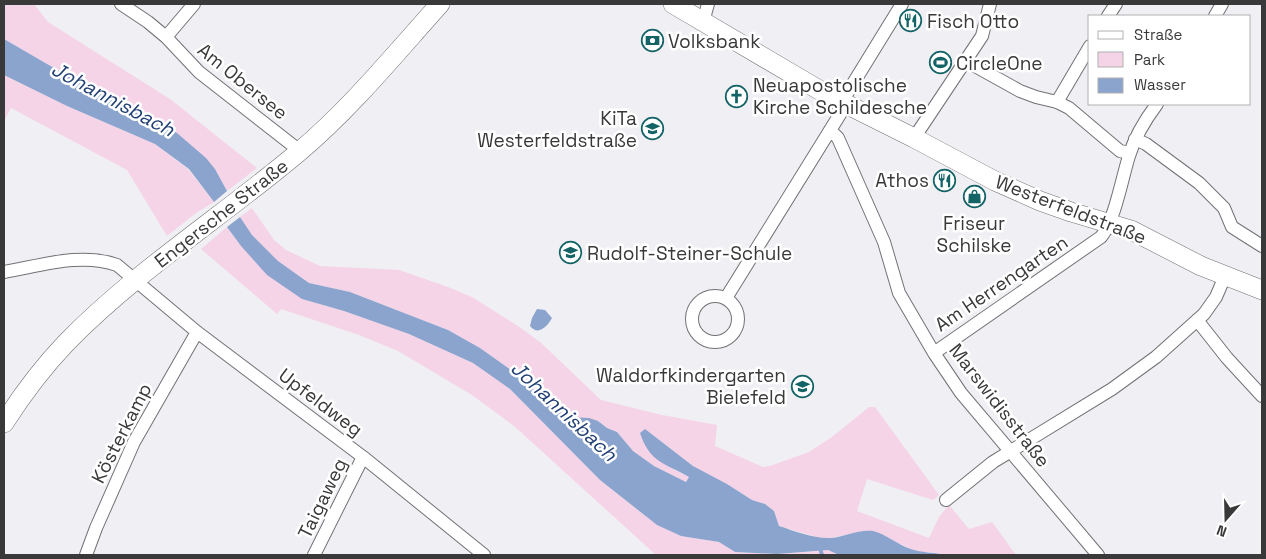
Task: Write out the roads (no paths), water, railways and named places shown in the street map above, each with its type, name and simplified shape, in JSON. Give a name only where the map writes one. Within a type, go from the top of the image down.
[{"type":"main road","name":"Engersche Straße","points":[[4,423],[20,398],[66,343],[136,280],[300,151],[344,110],[440,4]]},
{"type":"main road","name":"Westerfeldstraße","points":[[673,4],[706,13],[844,104],[1015,190],[1071,212],[1137,233],[1201,266],[1262,290]]},
{"type":"street","name":"Am Obersee","points":[[120,4],[148,22],[166,37],[199,72],[300,151]]},
{"type":"street","points":[[166,37],[194,4]]},
{"type":"street","points":[[726,298],[842,112],[849,89],[902,4]]},
{"type":"street","points":[[914,138],[982,36],[990,4]]},
{"type":"street","points":[[1109,15],[1116,4]]},
{"type":"street","points":[[1057,102],[1088,49]]},
{"type":"street","points":[[966,61],[1020,91],[1057,102],[1079,115],[1120,151],[1130,153]]},
{"type":"street","points":[[1109,223],[1130,153],[1146,118],[1156,105]]},
{"type":"street","name":"Marswidisstraße","points":[[830,130],[838,138],[884,242],[899,293],[934,353],[962,393],[1098,555]]},
{"type":"street","points":[[1136,139],[1146,144],[1199,183],[1224,208],[1232,227],[1262,246]]},
{"type":"street","name":"Am Herrengarten","points":[[934,353],[1098,240],[1104,234],[1109,223]]},
{"type":"street","name":"Upfeldweg","points":[[4,272],[83,258],[117,265],[197,332],[363,457],[484,555]]},
{"type":"street","points":[[946,500],[993,462],[1029,442],[1128,379],[1156,357],[1210,307],[1226,276]]},
{"type":"street","points":[[1197,320],[1227,358],[1262,396]]},
{"type":"street","name":"Kösterkamp","points":[[86,555],[134,442],[197,332]]},
{"type":"street","name":"Taigaweg","points":[[314,555],[363,457]]},
{"type":"water","points":[[4,39],[54,68],[177,133],[206,158],[215,169],[227,191],[214,202],[189,169],[155,144],[67,106],[4,75]]},
{"type":"water","points":[[240,217],[252,235],[278,261],[309,283],[350,292],[448,330],[480,348],[524,379],[555,409],[570,417],[589,418],[598,421],[607,428],[617,432],[633,451],[654,466],[686,482],[689,477],[659,461],[648,451],[640,433],[645,429],[693,466],[752,500],[765,504],[774,511],[779,526],[825,538],[862,531],[873,531],[911,549],[944,555],[839,555],[828,550],[777,554],[735,552],[719,542],[681,536],[657,525],[600,480],[510,389],[473,363],[409,334],[344,311],[302,299],[267,275],[227,227]]},
{"type":"water","points":[[537,309],[545,310],[552,318],[545,327],[539,330],[533,329],[530,326]]},
{"type":"waterway","points":[[819,545],[822,555]]},
{"type":"place","name":"Fisch Otto","points":[[911,21]]},
{"type":"place","name":"Volksbank","points":[[652,41]]},
{"type":"place","name":"CircleOne","points":[[940,63]]},
{"type":"place","name":"Neuapostolische Kirche Schildesche","points":[[737,96]]},
{"type":"place","name":"KiTa Westerfeldstraße","points":[[653,129]]},
{"type":"place","name":"Athos","points":[[945,180]]},
{"type":"place","name":"Friseur Schilske","points":[[974,197]]},
{"type":"place","name":"Rudolf-Steiner-Schule","points":[[571,253]]},
{"type":"place","name":"Waldorfkindergarten Bielefeld","points":[[802,386]]},
{"type":"water label","name":"Johannisbach","points":[[113,99]]},
{"type":"water label","name":"Johannisbach","points":[[564,411]]}]
